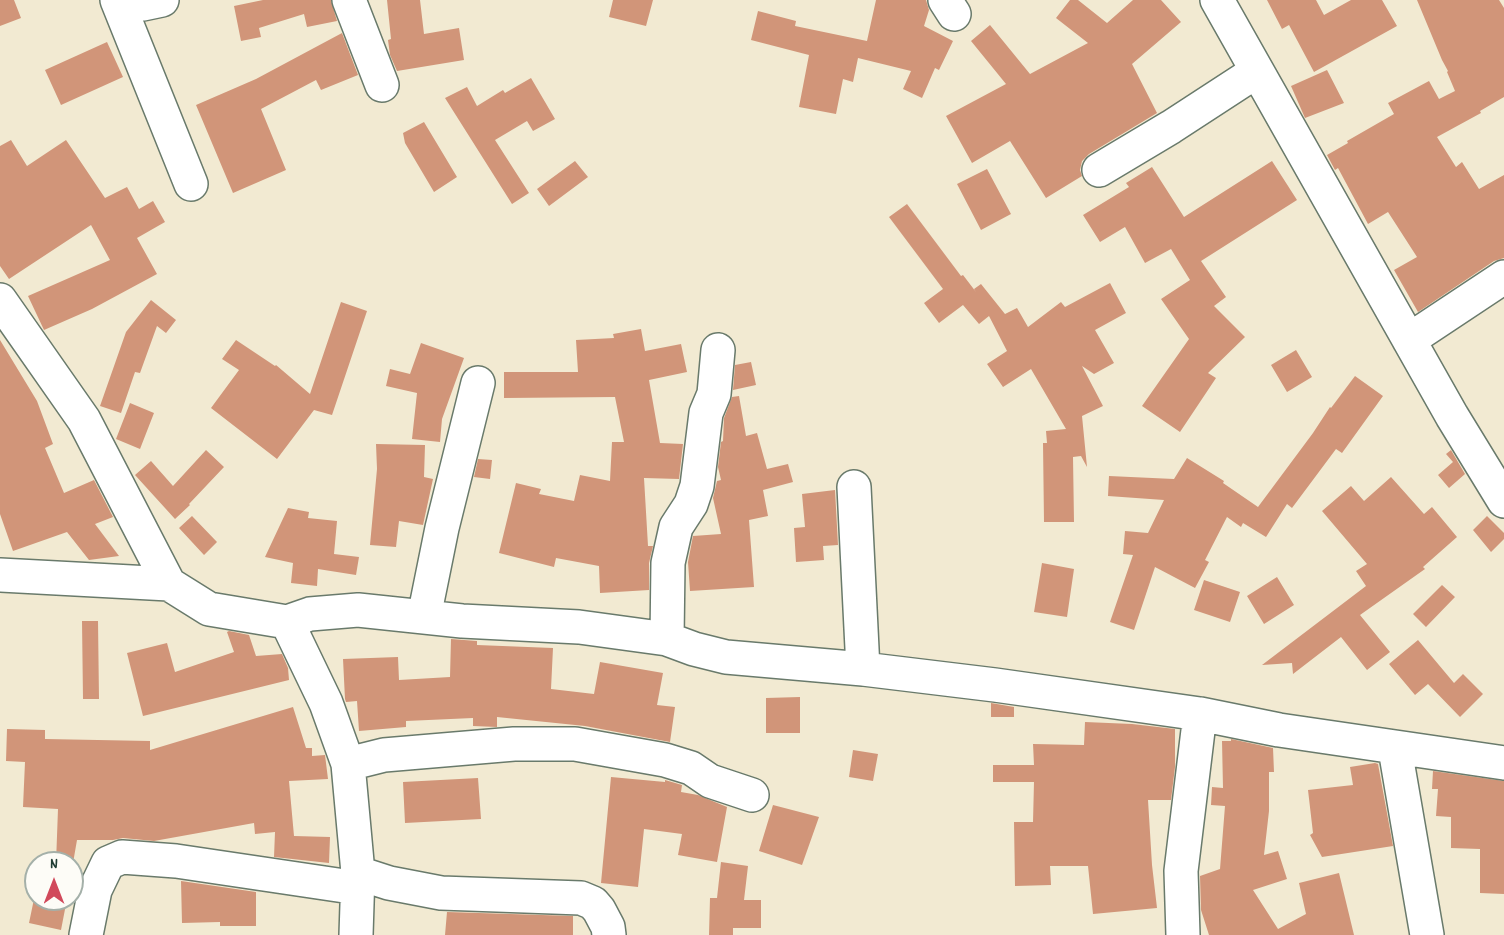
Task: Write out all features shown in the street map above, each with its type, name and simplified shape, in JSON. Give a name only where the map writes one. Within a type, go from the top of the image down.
[{"type":"street","points":[[117,0],[191,184]]},
{"type":"street","points":[[125,0],[142,4],[162,0]]},
{"type":"street","points":[[349,0],[352,13],[382,85]]},
{"type":"street","points":[[1217,0],[1452,417],[1504,501]]},
{"type":"street","points":[[1099,170],[1257,71]]},
{"type":"street","points":[[1408,340],[1504,277]]},
{"type":"street","points":[[0,300],[84,420],[169,584]]},
{"type":"street","points":[[667,639],[668,563],[676,527],[691,504],[698,486],[706,413],[714,394],[718,350]]},
{"type":"street","points":[[424,617],[442,528],[478,383]]},
{"type":"street","points":[[854,487],[862,669]]},
{"type":"street","points":[[0,575],[169,584],[209,609],[287,622],[310,614],[358,610],[462,621],[579,627],[667,639],[726,657],[941,678],[1200,714],[1395,749],[1504,763]]},
{"type":"street","points":[[287,622],[326,703],[348,764],[358,881],[357,935]]},
{"type":"street","points":[[1183,935],[1181,871],[1200,714]]},
{"type":"street","points":[[348,764],[384,755],[514,744],[575,744],[665,760],[691,768],[710,781],[752,795]]},
{"type":"street","points":[[1395,749],[1427,935]]},
{"type":"street","points":[[86,935],[96,890],[108,863],[122,857],[389,884],[441,893],[581,898],[593,903],[599,910],[608,927],[609,935]]},
{"type":"building","points":[[0,0],[14,0],[21,18],[0,26]]},
{"type":"building","points":[[263,0],[331,0],[337,21],[307,27],[304,14],[259,28],[261,37],[241,41],[234,6]]},
{"type":"building","points":[[387,0],[420,0],[424,34],[459,28],[464,60],[397,71],[390,55],[388,40],[391,39]]},
{"type":"building","points":[[613,0],[653,0],[646,26],[609,17]]},
{"type":"building","points":[[876,0],[926,0],[929,10],[924,26],[953,41],[939,70],[935,68],[922,98],[903,89],[911,71],[858,58],[853,82],[843,79],[836,114],[799,107],[809,55],[751,40],[758,11],[796,21],[795,26],[867,41]]},
{"type":"building","points":[[1070,0],[1078,0],[1107,23],[1133,0],[1161,0],[1181,22],[1132,64],[1157,113],[1089,154],[1082,161],[1080,170],[1082,176],[1046,198],[1010,141],[972,163],[946,116],[1006,84],[971,41],[990,25],[1030,74],[1088,43],[1056,18]]},
{"type":"building","points":[[1267,0],[1316,0],[1324,15],[1351,0],[1382,0],[1397,26],[1314,72],[1289,25],[1282,29]]},
{"type":"building","points":[[1417,0],[1499,0],[1504,8],[1504,97],[1480,111],[1481,113],[1437,137],[1456,167],[1462,162],[1479,189],[1504,175],[1504,258],[1494,261],[1418,312],[1394,270],[1417,257],[1388,212],[1368,224],[1338,168],[1335,170],[1327,155],[1394,114],[1388,103],[1429,81],[1439,99],[1455,91]]},
{"type":"building","points":[[342,33],[358,75],[321,90],[316,80],[261,109],[286,170],[233,193],[196,105],[256,79]]},
{"type":"building","points":[[107,42],[123,77],[61,105],[45,70]]},
{"type":"building","points":[[1327,70],[1344,103],[1305,118],[1291,86]]},
{"type":"building","points":[[531,78],[555,119],[533,131],[527,121],[495,140],[529,193],[512,204],[445,98],[467,87],[477,106],[503,90],[505,93]]},
{"type":"building","points":[[424,122],[457,177],[434,192],[405,143],[403,133]]},
{"type":"building","points":[[11,140],[27,166],[66,140],[105,198],[127,187],[139,209],[153,201],[165,222],[137,238],[157,274],[92,309],[44,330],[28,296],[110,260],[91,225],[9,279],[0,266],[0,146]]},
{"type":"building","points":[[575,161],[588,177],[549,206],[537,189]]},
{"type":"building","points":[[1272,161],[1297,200],[1201,261],[1226,297],[1214,306],[1245,337],[1208,373],[1216,378],[1180,432],[1142,406],[1189,339],[1161,299],[1190,280],[1171,249],[1145,263],[1125,227],[1100,242],[1083,215],[1129,187],[1126,183],[1152,167],[1184,217]]},
{"type":"building","points":[[987,169],[1011,214],[981,230],[957,184]]},
{"type":"building","points":[[907,204],[961,276],[963,275],[976,292],[974,289],[981,284],[1005,314],[1017,308],[1028,327],[1061,302],[1065,307],[1110,283],[1126,313],[1095,330],[1114,363],[1094,374],[1082,366],[1103,406],[1082,416],[1087,467],[1081,456],[1073,457],[1074,522],[1044,522],[1043,443],[1047,443],[1046,431],[1066,429],[1031,369],[1003,387],[987,364],[1007,351],[989,316],[979,324],[963,305],[939,323],[924,303],[943,289],[889,217]]},
{"type":"building","points":[[151,300],[176,320],[166,333],[157,326],[140,373],[135,372],[121,413],[100,406],[126,332]]},
{"type":"building","points":[[341,302],[367,311],[332,415],[314,410],[277,459],[211,408],[239,370],[222,359],[236,340],[276,365],[310,394]]},
{"type":"building","points":[[641,329],[645,351],[681,344],[687,372],[649,380],[660,443],[683,444],[679,479],[644,478],[648,546],[653,546],[649,563],[649,590],[600,593],[599,566],[556,558],[554,567],[499,553],[516,483],[541,489],[539,494],[574,501],[580,475],[610,481],[612,442],[624,442],[615,397],[504,398],[504,372],[578,372],[576,340],[614,338],[613,334]]},
{"type":"building","points":[[0,340],[37,401],[53,444],[45,448],[64,493],[94,480],[113,517],[95,524],[119,556],[89,560],[67,532],[13,551],[0,514]]},
{"type":"building","points":[[421,343],[464,358],[442,419],[440,442],[412,439],[417,393],[386,386],[390,369],[410,374]]},
{"type":"building","points":[[1296,350],[1312,377],[1287,392],[1271,365]]},
{"type":"building","points":[[751,362],[756,385],[733,390],[735,365]]},
{"type":"building","points":[[1355,376],[1383,396],[1342,453],[1336,449],[1292,508],[1287,504],[1266,537],[1243,523],[1241,527],[1227,517],[1205,560],[1209,562],[1195,588],[1155,567],[1134,630],[1110,622],[1133,555],[1123,554],[1125,531],[1148,533],[1164,500],[1108,496],[1109,476],[1174,479],[1187,458],[1224,481],[1223,483],[1258,507]]},
{"type":"building","points":[[739,396],[746,436],[757,433],[767,469],[788,464],[793,482],[763,490],[768,516],[749,520],[754,587],[690,591],[688,562],[693,536],[721,534],[713,498],[717,481],[721,480],[718,467],[723,441],[724,418],[732,397]]},
{"type":"building","points":[[130,403],[154,413],[140,449],[116,439]]},
{"type":"building","points":[[376,444],[425,445],[424,477],[433,479],[423,525],[399,521],[396,547],[370,545],[377,469]]},
{"type":"building","points":[[206,450],[224,467],[175,519],[135,475],[151,461],[173,486]]},
{"type":"building","points":[[1451,450],[1465,474],[1449,488],[1438,475],[1453,462],[1446,454]]},
{"type":"building","points":[[478,459],[492,460],[490,479],[474,477]]},
{"type":"building","points":[[1391,477],[1424,514],[1432,507],[1457,537],[1423,567],[1425,569],[1360,615],[1390,652],[1367,670],[1341,637],[1293,674],[1292,663],[1262,665],[1366,586],[1356,571],[1367,564],[1322,511],[1351,486],[1364,501]]},
{"type":"building","points":[[835,490],[838,545],[823,546],[824,560],[796,562],[794,528],[805,527],[802,494]]},
{"type":"building","points":[[288,508],[309,512],[308,518],[337,521],[334,554],[359,557],[356,575],[318,569],[317,586],[291,583],[293,563],[265,557]]},
{"type":"building","points":[[192,516],[217,542],[204,555],[179,528]]},
{"type":"building","points":[[1487,516],[1504,533],[1504,539],[1491,552],[1473,530]]},
{"type":"building","points":[[1042,563],[1074,569],[1067,617],[1034,612]]},
{"type":"building","points":[[1277,577],[1294,605],[1264,624],[1247,596]]},
{"type":"building","points":[[1204,580],[1240,592],[1230,622],[1194,610]]},
{"type":"building","points":[[1442,585],[1455,597],[1426,627],[1413,614]]},
{"type":"building","points":[[82,621],[98,621],[99,699],[83,699]]},
{"type":"building","points":[[227,632],[249,635],[256,656],[282,654],[288,668],[289,680],[143,716],[127,653],[167,643],[175,672],[234,652]]},
{"type":"building","points":[[451,639],[477,641],[477,645],[553,648],[551,689],[594,694],[600,662],[663,673],[657,705],[675,707],[670,742],[585,726],[497,717],[497,727],[473,726],[473,718],[406,721],[406,727],[359,731],[357,701],[346,702],[345,699],[343,659],[398,657],[399,680],[450,677]]},
{"type":"building","points":[[1418,640],[1454,683],[1463,674],[1483,694],[1460,717],[1428,684],[1415,695],[1389,664]]},
{"type":"building","points":[[800,697],[800,733],[766,733],[766,698]]},
{"type":"building","points":[[991,703],[1014,707],[1014,717],[991,717]]},
{"type":"building","points":[[293,707],[306,748],[312,748],[312,756],[325,755],[328,779],[289,781],[294,836],[330,837],[329,863],[274,857],[275,832],[255,834],[254,823],[154,841],[123,838],[77,840],[75,851],[56,851],[58,809],[23,807],[25,762],[6,761],[7,729],[45,730],[45,739],[150,741],[150,750]]},
{"type":"building","points":[[1085,722],[1175,729],[1175,767],[1171,800],[1148,800],[1157,908],[1093,914],[1088,866],[1050,866],[1051,885],[1015,886],[1014,822],[1033,822],[1034,782],[993,782],[993,765],[1034,765],[1033,744],[1084,745]]},
{"type":"building","points":[[1231,739],[1273,748],[1274,772],[1269,772],[1269,811],[1264,855],[1278,851],[1287,879],[1253,890],[1278,929],[1306,914],[1299,883],[1339,873],[1354,935],[1209,935],[1201,910],[1200,876],[1220,869],[1225,806],[1211,805],[1212,787],[1223,788],[1222,741],[1231,741]]},
{"type":"building","points":[[853,750],[878,754],[873,781],[849,777]]},
{"type":"building","points":[[1378,764],[1393,846],[1322,857],[1310,835],[1313,833],[1308,790],[1353,785],[1350,767]]},
{"type":"building","points":[[1433,771],[1504,781],[1504,894],[1480,893],[1480,849],[1451,848],[1451,817],[1436,816],[1438,789],[1432,789]]},
{"type":"building","points":[[611,777],[665,782],[665,780],[682,785],[681,792],[698,795],[727,807],[717,862],[678,855],[682,834],[644,829],[638,887],[601,883]]},
{"type":"building","points":[[478,778],[481,819],[405,823],[403,782]]},
{"type":"building","points":[[773,805],[819,817],[802,865],[759,851]]},
{"type":"building","points":[[721,862],[748,866],[744,900],[761,900],[761,928],[733,928],[733,935],[709,935],[710,898],[717,898]]},
{"type":"building","points":[[181,881],[256,892],[256,926],[220,926],[220,922],[182,923]]},
{"type":"building","points":[[32,911],[65,911],[61,930],[29,923]]},
{"type":"building","points":[[447,912],[573,916],[573,935],[445,935]]}]
